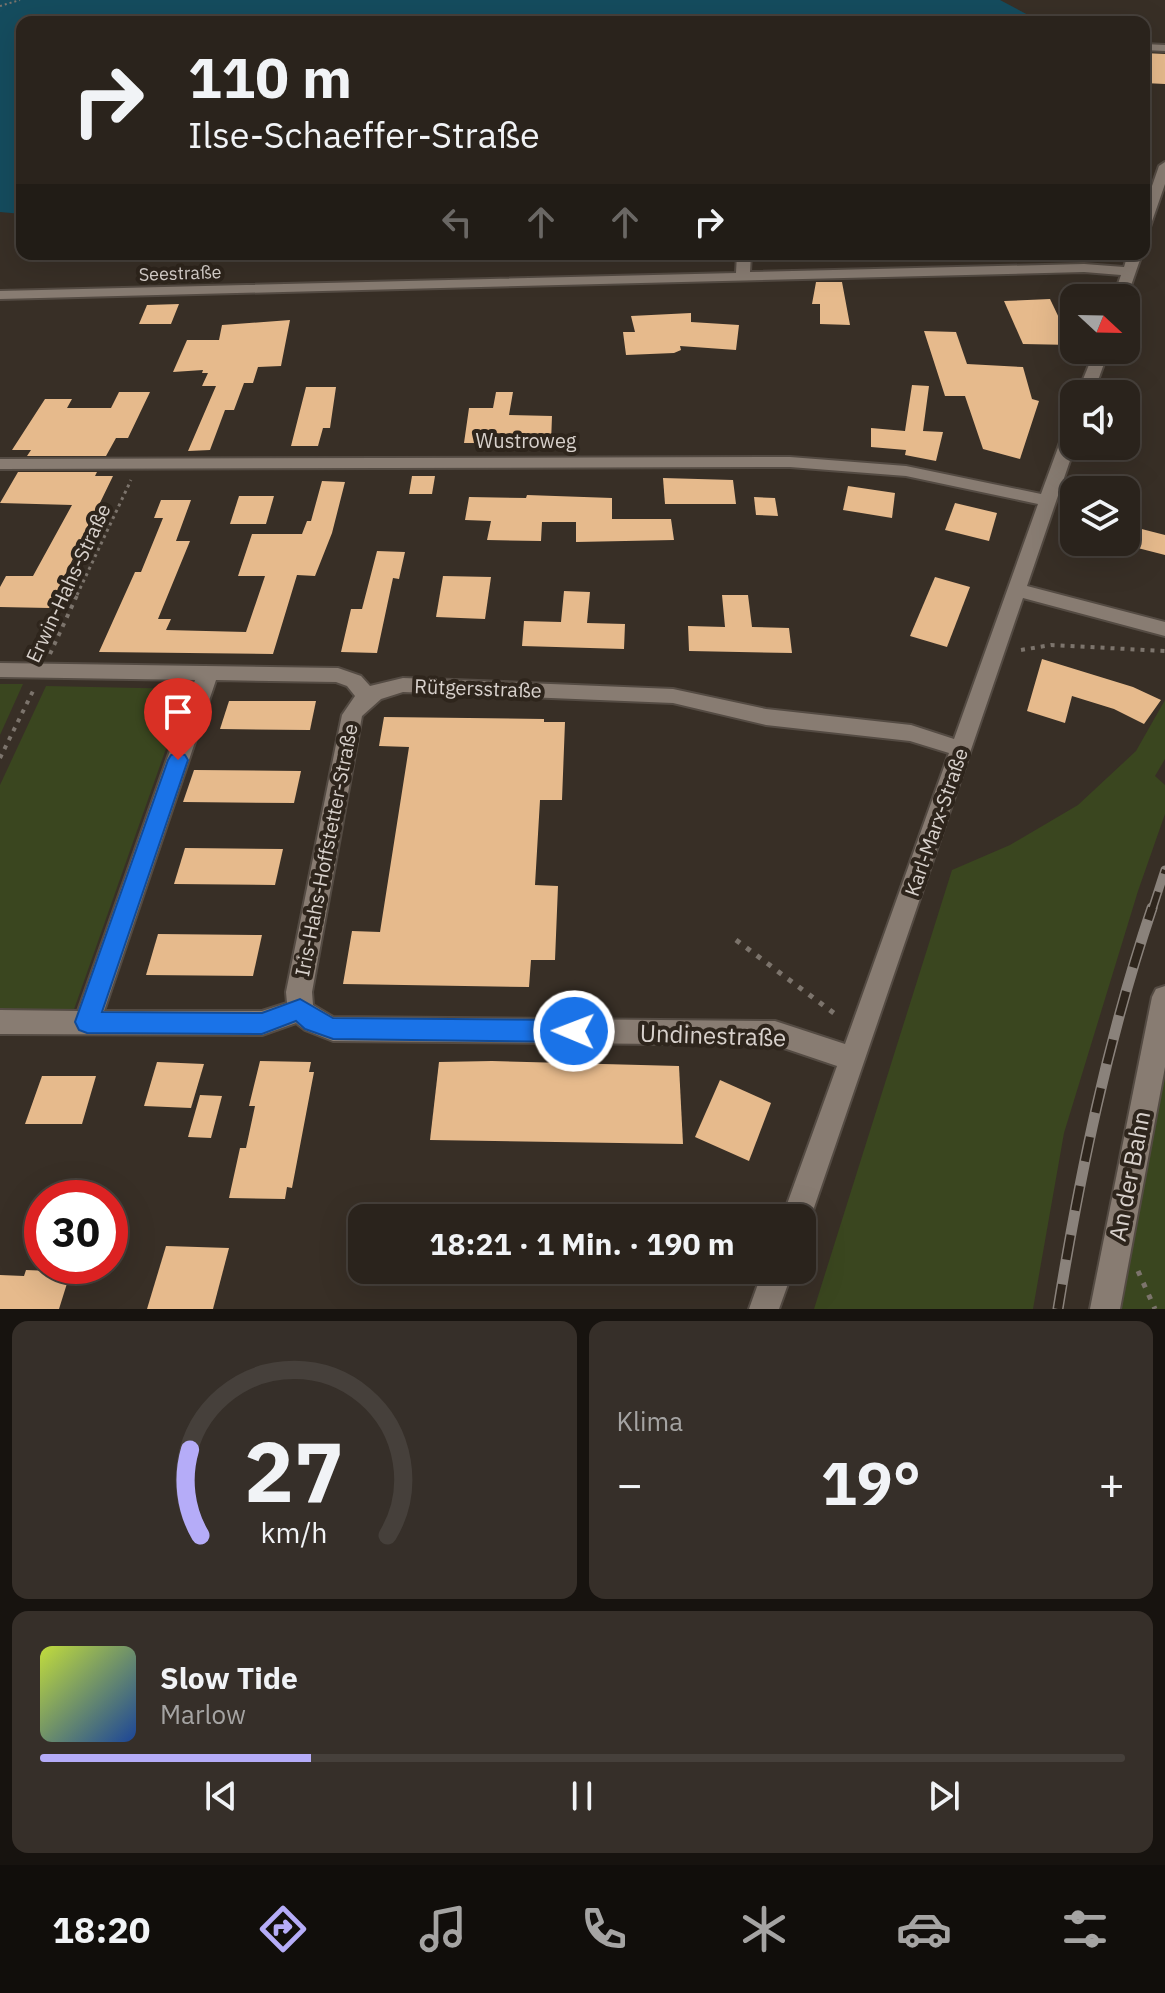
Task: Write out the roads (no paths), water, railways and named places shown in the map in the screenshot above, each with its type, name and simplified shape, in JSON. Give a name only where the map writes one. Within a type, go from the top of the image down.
[{"type":"street","points":[[1150,205],[1160,168]]},
{"type":"street","points":[[743,277],[744,260]]},
{"type":"street","points":[[1124,284],[1133,260]]},
{"type":"street","name":"Seestraße","points":[[0,295],[1084,268],[1128,272]]},
{"type":"street","name":"Karl-Marx-Straße","points":[[802,1204],[1062,460]]},
{"type":"street","name":"Wustroweg","points":[[0,464],[834,464],[939,476],[1048,501]]},
{"type":"street","points":[[1017,590],[1165,629]]},
{"type":"street","points":[[0,670],[338,675],[354,681],[367,696]]},
{"type":"street","points":[[87,1022],[208,673]]},
{"type":"street","name":"Rütgersstraße","points":[[367,696],[380,689],[403,685],[673,696],[766,717],[911,733],[961,749]]},
{"type":"street","name":"Iris-Hahs-Hoffstetter-Straße","points":[[300,1010],[299,992],[352,715],[367,696]]},
{"type":"street","name":"An der Bahn","points":[[1105,1309],[1165,997]]},
{"type":"street","points":[[0,1022],[262,1023],[300,1010]]},
{"type":"street","name":"Undinestraße","points":[[300,1010],[314,1022],[333,1029],[775,1033],[854,1060]]},
{"type":"street","points":[[764,1309],[773,1284]]},
{"type":"water","points":[[0,0],[1000,0],[1030,16],[16,16],[16,213],[0,212]]},
{"type":"railway","points":[[1152,910],[1165,870]]},
{"type":"railway","points":[[1058,1309],[1097,1106],[1122,1006],[1152,908]]}]
